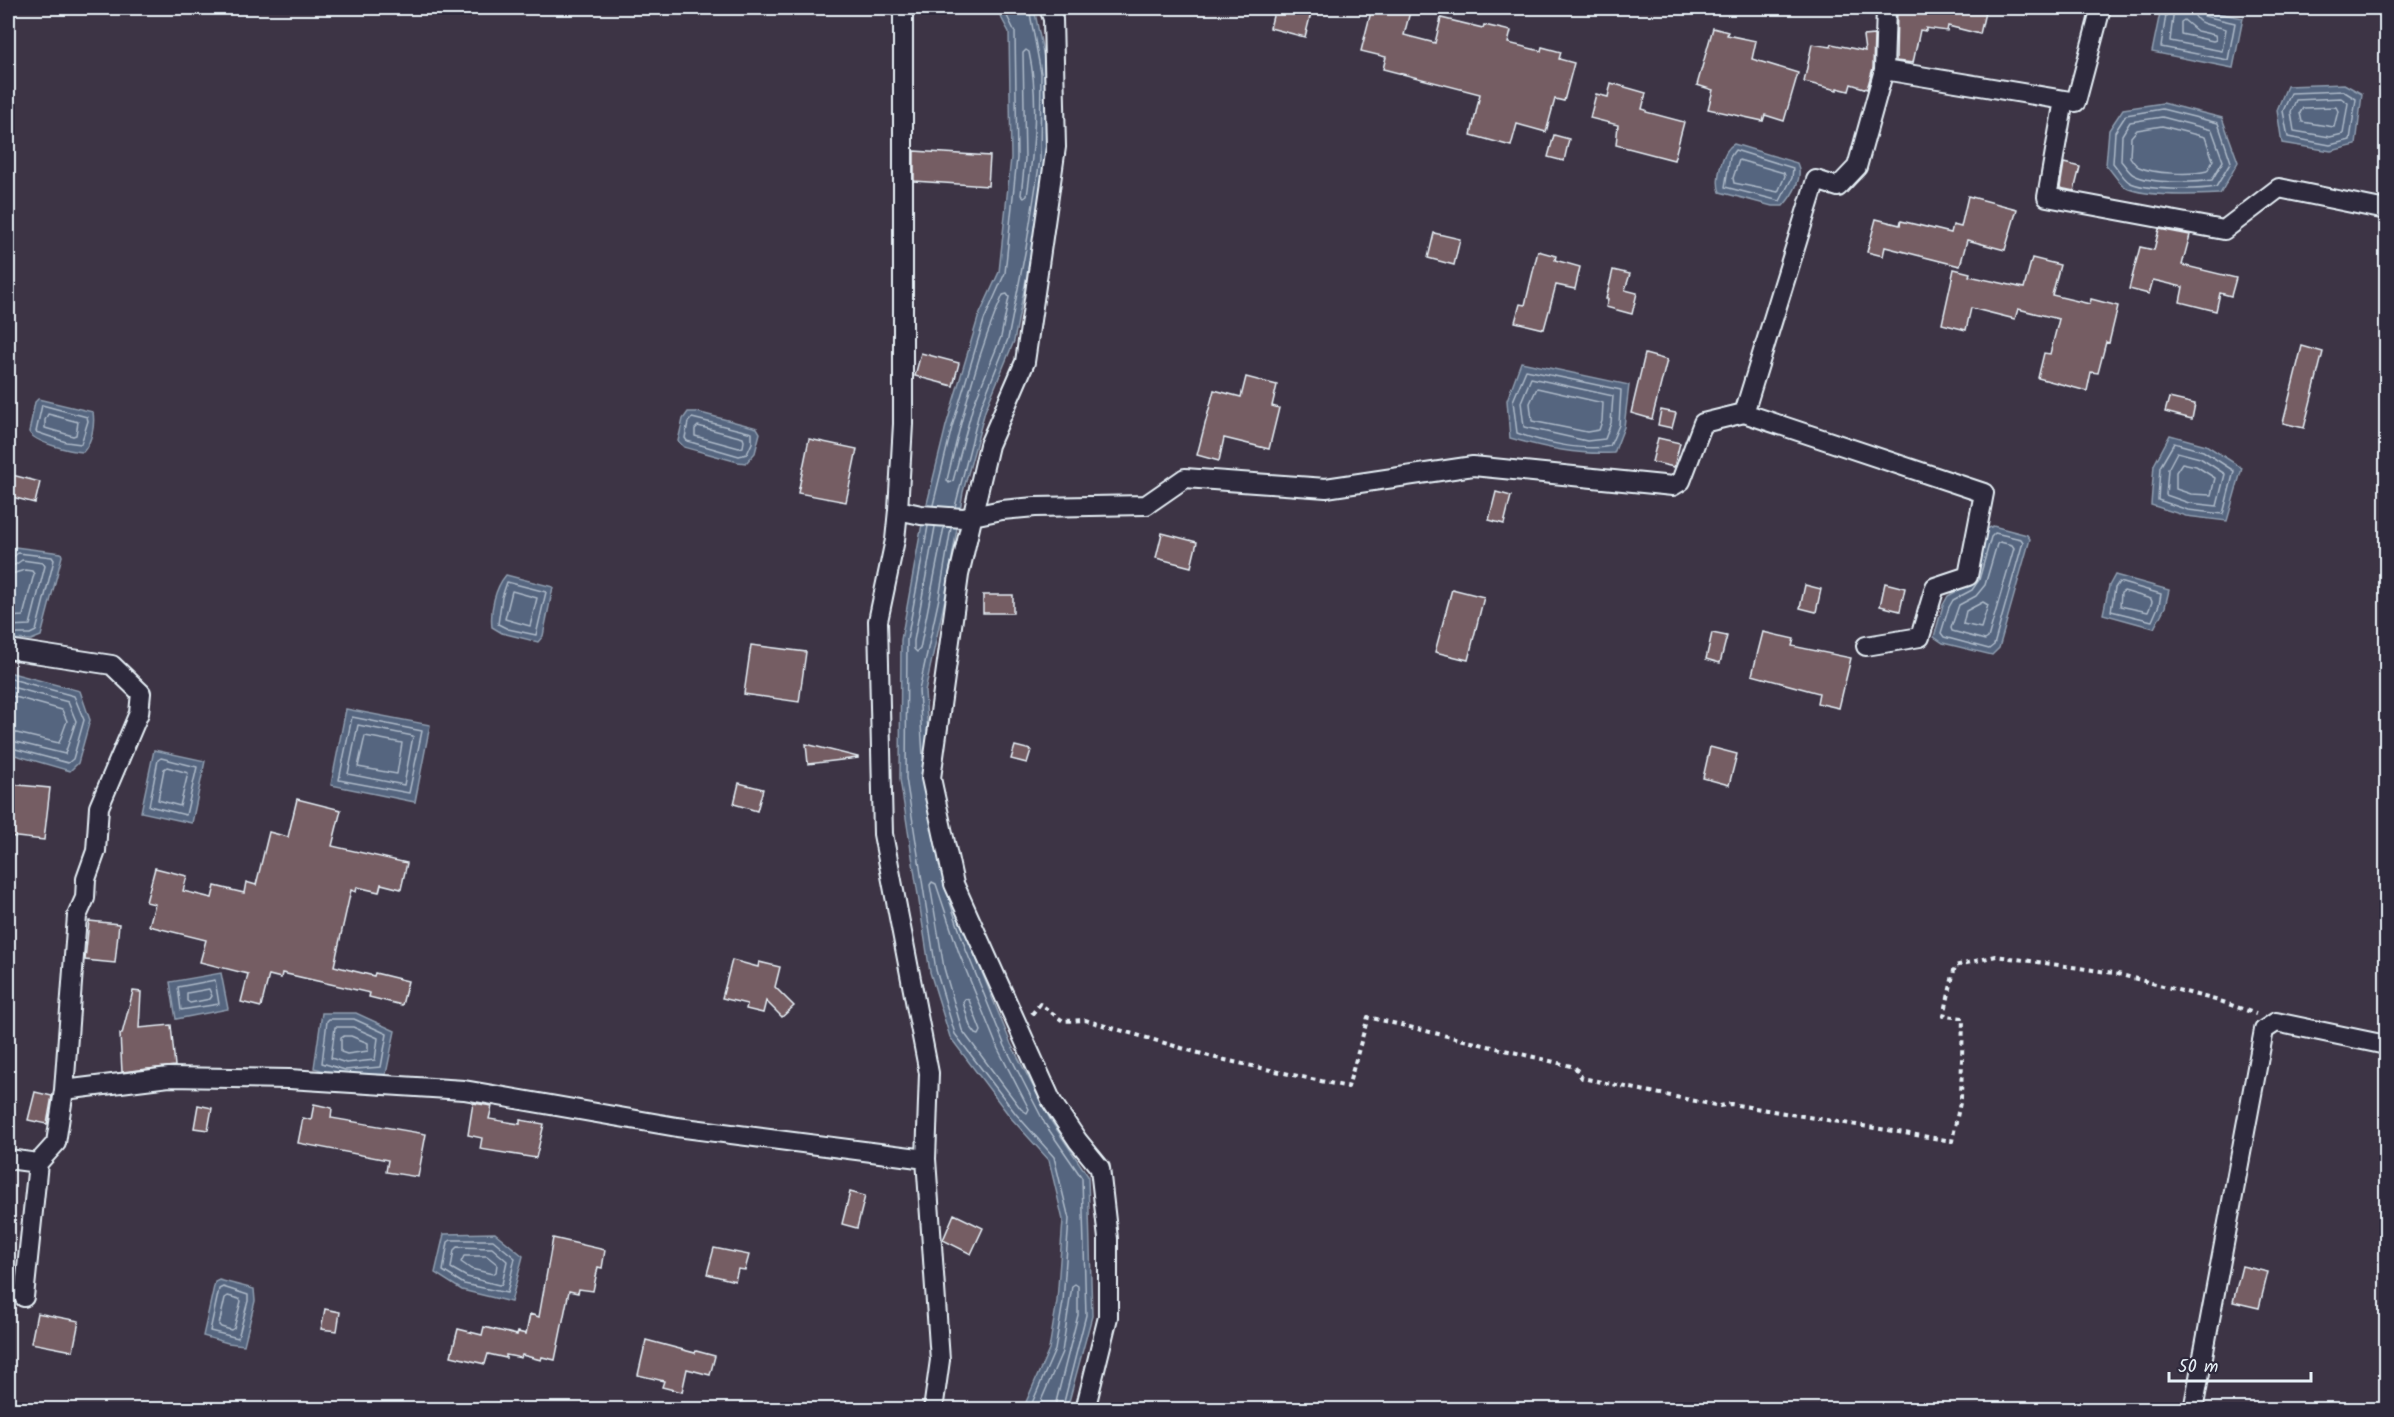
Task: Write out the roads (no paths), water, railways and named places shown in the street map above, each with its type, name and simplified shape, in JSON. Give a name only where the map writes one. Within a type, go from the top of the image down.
[{"type":"street","points":[[903,8],[903,424],[895,540],[878,621],[883,834],[929,1073],[926,1159],[940,1360],[933,1410]]},
{"type":"street","points":[[1049,8],[1053,19],[1056,147],[1025,362],[989,445],[968,517],[931,778],[954,884],[1052,1102],[1078,1141],[1100,1168],[1107,1230],[1108,1317],[1085,1410]]},
{"type":"street","points":[[1744,413],[1816,180],[1838,187],[1857,167],[1884,70],[1886,8]]},
{"type":"street","points":[[1884,70],[2076,102],[2101,8]]},
{"type":"street","points":[[2064,100],[2047,198],[2224,231],[2279,188],[2386,210]]},
{"type":"street","points":[[898,510],[921,515],[968,517],[1002,510],[1035,507],[1146,506],[1185,478],[1326,488],[1473,466],[1673,486],[1681,481],[1703,423],[1744,413],[1984,493],[1968,576],[1935,587],[1920,637],[1866,646]]},
{"type":"street","points":[[8,649],[112,664],[141,693],[139,713],[99,807],[96,851],[86,879],[85,898],[77,916],[64,1090],[56,1143],[38,1163],[24,1297]]},
{"type":"street","points":[[2193,1410],[2264,1030],[2276,1022],[2386,1045]]},
{"type":"street","points":[[64,1090],[169,1077],[288,1078],[464,1090],[677,1127],[926,1159]]},
{"type":"street","points":[[8,1159],[38,1163]]},
{"type":"water","points":[[996,8],[1034,8],[1047,72],[1046,161],[1014,341],[985,411],[963,492],[945,599],[925,691],[931,778],[942,857],[972,948],[1011,1044],[1051,1121],[1088,1176],[1092,1316],[1067,1409],[1023,1409],[1049,1349],[1057,1301],[1063,1220],[1049,1160],[1011,1118],[950,1037],[930,972],[900,779],[901,640],[922,524],[946,426],[978,318],[999,272],[1011,158],[1009,32]]},
{"type":"water","points":[[2161,8],[2192,8],[2243,18],[2233,68],[2152,52]]},
{"type":"water","points":[[2344,84],[2362,94],[2356,145],[2331,151],[2282,143],[2277,110],[2287,86]]},
{"type":"water","points":[[2163,103],[2222,118],[2238,162],[2220,194],[2144,193],[2122,185],[2106,165],[2109,130],[2123,109]]},
{"type":"water","points":[[1734,144],[1797,163],[1798,180],[1794,191],[1783,206],[1772,206],[1720,192],[1718,180],[1723,159]]},
{"type":"water","points":[[1521,362],[1629,385],[1624,427],[1614,453],[1562,450],[1510,438],[1507,400]]},
{"type":"water","points":[[38,399],[93,412],[92,433],[83,452],[45,443],[29,432],[35,402]]},
{"type":"water","points":[[688,412],[697,412],[757,428],[760,433],[755,453],[746,463],[684,447],[678,441],[683,419]]},
{"type":"water","points":[[2170,435],[2206,445],[2242,468],[2227,521],[2186,516],[2151,505],[2154,465]]},
{"type":"water","points":[[1993,526],[2027,535],[2030,539],[1999,648],[1992,655],[1943,643],[1934,637],[1943,605],[1948,596],[1968,585],[1987,529]]},
{"type":"water","points":[[15,547],[61,553],[62,556],[41,636],[31,640],[8,639],[8,565],[10,553]]},
{"type":"water","points":[[506,575],[553,587],[543,636],[538,642],[502,633],[492,627],[494,600]]},
{"type":"water","points":[[2115,575],[2169,590],[2165,607],[2154,628],[2103,614],[2109,586]]},
{"type":"water","points":[[8,672],[80,691],[90,720],[78,763],[70,771],[8,753]]},
{"type":"water","points":[[346,709],[430,725],[415,802],[331,785]]},
{"type":"water","points":[[154,750],[205,761],[192,823],[141,812]]},
{"type":"water","points":[[221,973],[228,1009],[176,1019],[170,982]]},
{"type":"water","points":[[322,1013],[356,1013],[395,1031],[386,1074],[344,1076],[314,1068]]},
{"type":"water","points":[[495,1233],[523,1256],[511,1302],[462,1290],[435,1273],[444,1234]]},
{"type":"water","points":[[219,1280],[254,1289],[255,1301],[244,1345],[203,1336],[215,1282]]}]
